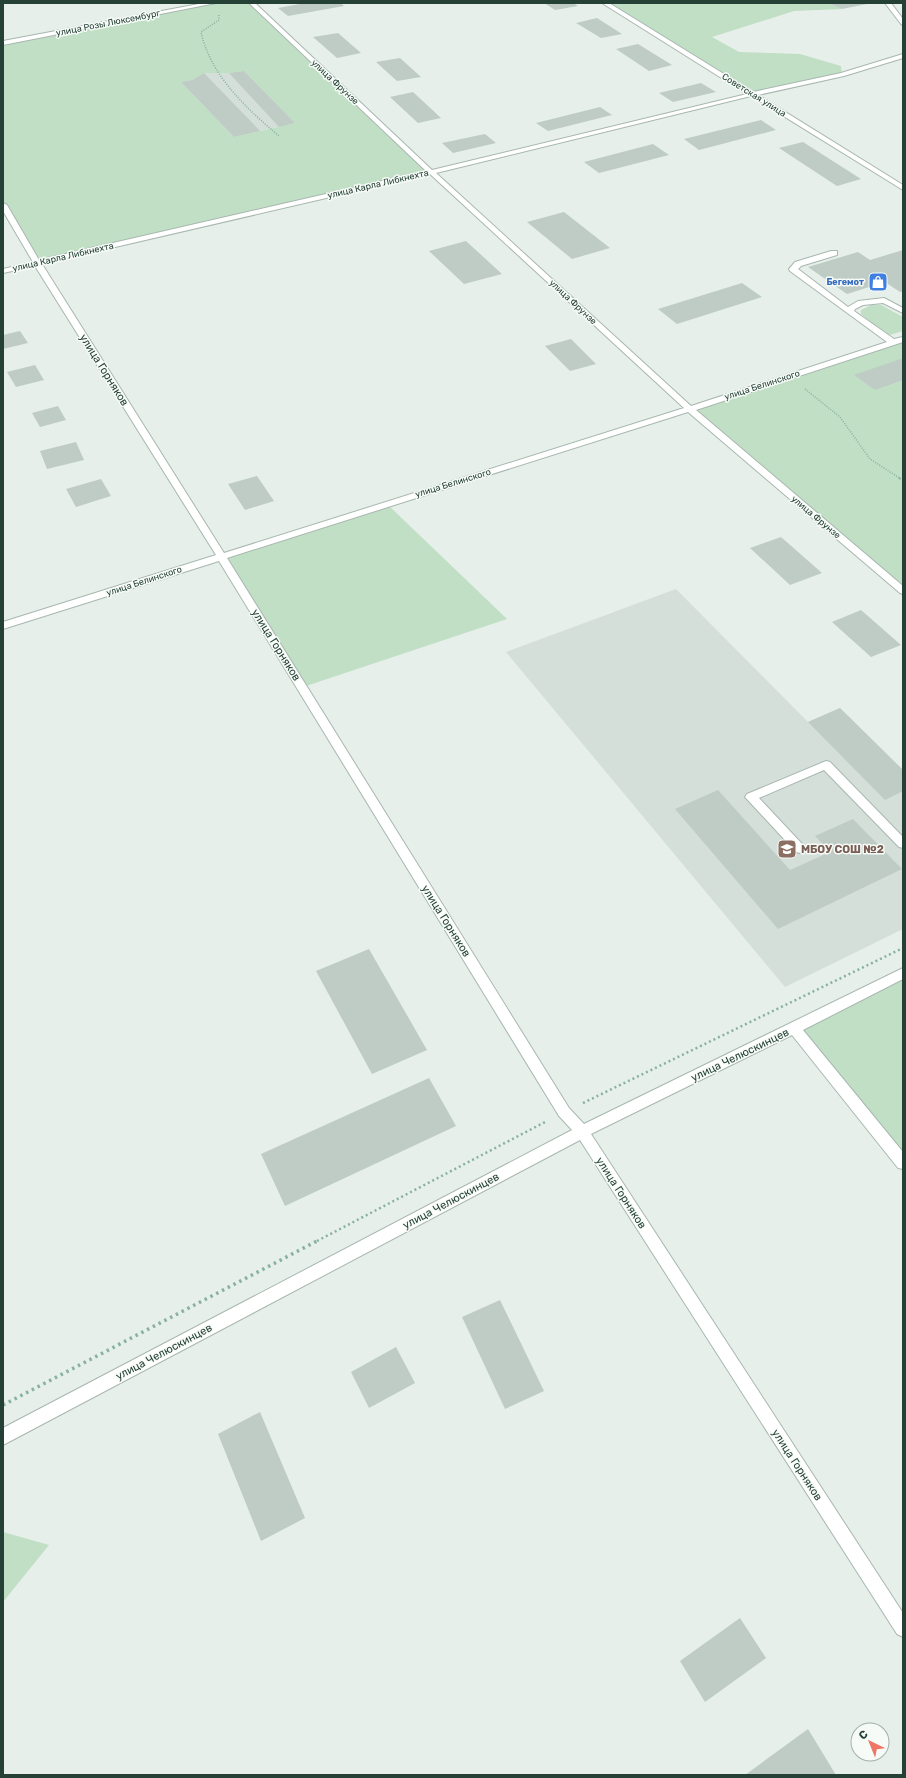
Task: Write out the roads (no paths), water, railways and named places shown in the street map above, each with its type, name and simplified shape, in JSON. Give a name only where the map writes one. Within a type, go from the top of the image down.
[{"type":"street","name":"улица Розы Люксембург","points":[[3,43],[212,3]]},
{"type":"street","name":"улица Фрунзе","points":[[252,3],[430,172],[690,410],[903,591]]},
{"type":"street","name":"Советская улица","points":[[605,3],[901,185]]},
{"type":"street","points":[[888,3],[903,23]]},
{"type":"street","name":"улица Карла Либкнехта","points":[[3,271],[430,172],[753,94],[842,75],[903,56]]},
{"type":"street","name":"улица Горняков","points":[[3,205],[37,263],[221,556],[564,1112],[582,1132],[903,1628]]},
{"type":"street","points":[[834,253],[798,264],[793,269],[893,342]]},
{"type":"street","points":[[850,312],[851,308],[861,303],[884,300],[903,311]]},
{"type":"street","name":"улица Белинского","points":[[3,626],[221,556],[690,410],[903,339]]},
{"type":"street","points":[[799,848],[751,797],[826,765],[903,844]]},
{"type":"street","name":"улица Челюскинцев","points":[[3,1437],[582,1132],[903,973]]},
{"type":"street","points":[[794,1028],[903,1163]]},
{"type":"place","name":"Бегемот","points":[[878,282]]},
{"type":"place","name":"МБОУ СОШ №2","points":[[787,849]]}]
